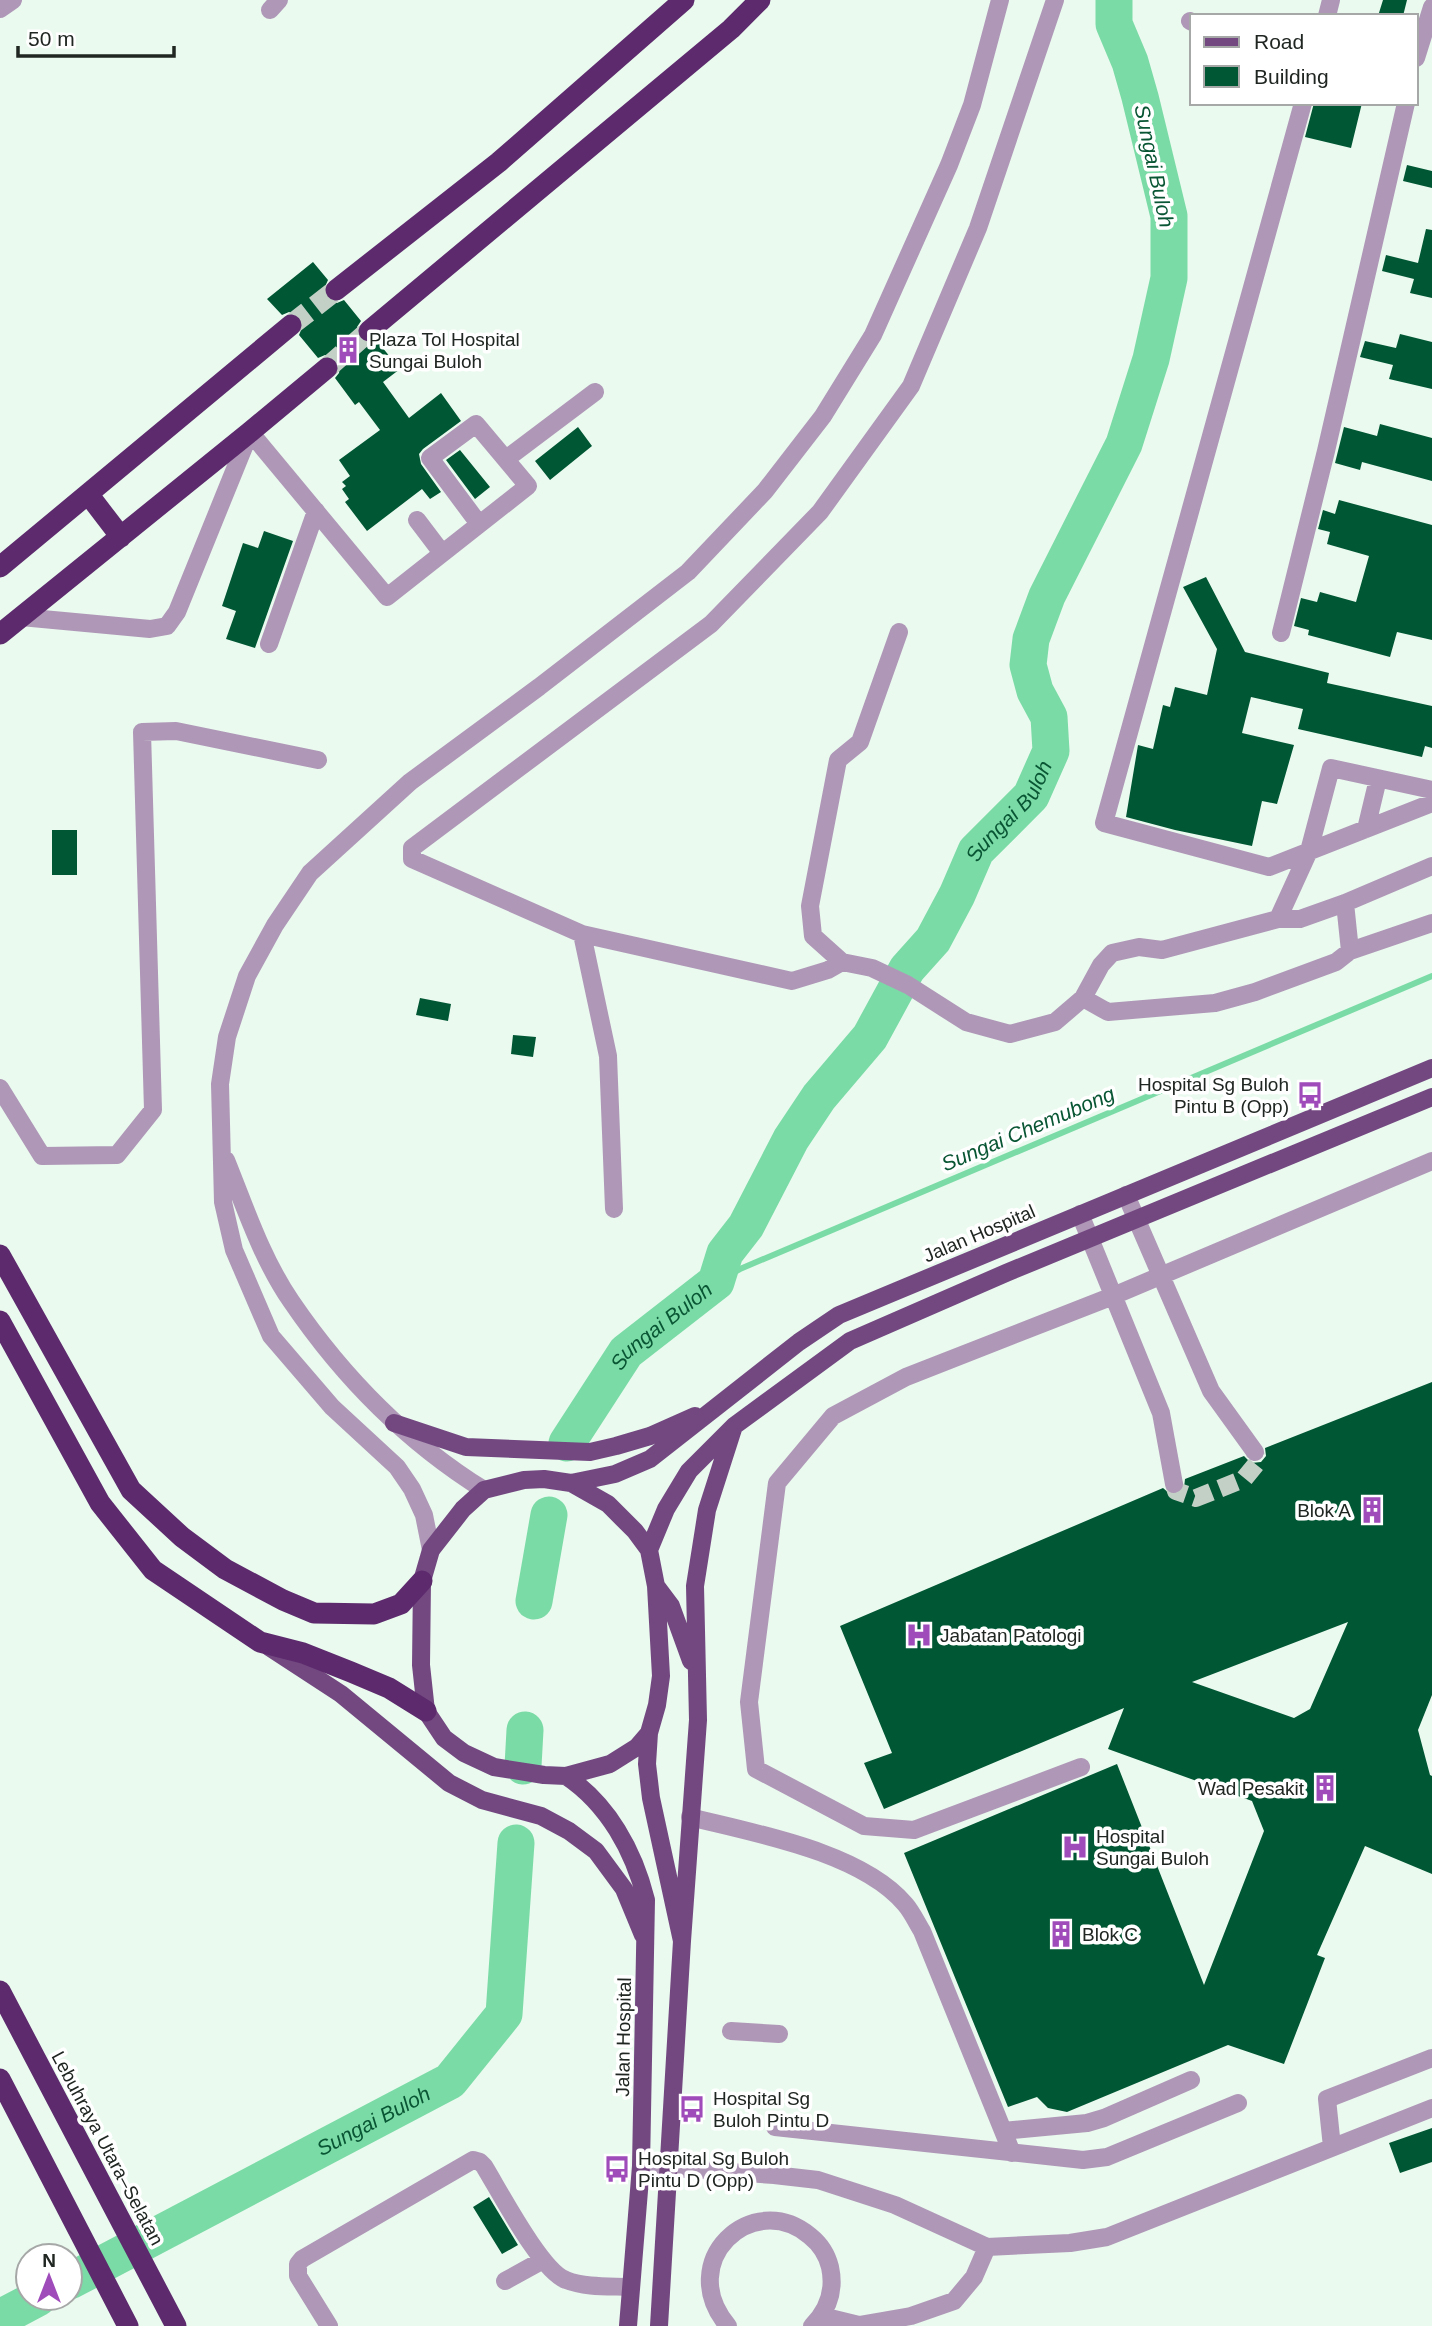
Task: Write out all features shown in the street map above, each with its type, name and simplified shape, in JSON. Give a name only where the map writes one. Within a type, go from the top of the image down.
[{"type":"highway","points":[[336,290],[499,162],[684,0]]},
{"type":"highway","points":[[369,331],[720,38],[760,0]]},
{"type":"highway","points":[[0,567],[290,325]]},
{"type":"highway","points":[[0,634],[327,368]]},
{"type":"highway","points":[[88,494],[121,537]]},
{"type":"highway","points":[[0,1255],[131,1490],[183,1537],[225,1569],[314,1613],[374,1614],[401,1604],[422,1581]]},
{"type":"highway","points":[[0,1321],[100,1503],[153,1570],[260,1642],[303,1653],[351,1672],[388,1688],[426,1711]]},
{"type":"highway","name":"Lebuhraya Utara–Selatan","points":[[0,1992],[176,2326]]},
{"type":"highway","points":[[0,2079],[128,2326]]},
{"type":"main road","name":"Jalan Hospital","points":[[571,1483],[615,1474],[650,1460],[799,1342],[839,1315],[1432,1068]]},
{"type":"main road","points":[[649,1550],[666,1509],[689,1471],[734,1426],[850,1341],[1432,1097]]},
{"type":"main road","points":[[394,1423],[466,1447],[590,1452],[650,1436],[721,1404]]},
{"type":"main road","points":[[659,2326],[698,1720],[695,1586],[707,1510],[734,1426]]},
{"type":"main road","points":[[649,1733],[638,1747],[610,1764],[566,1776],[494,1767],[474,1758],[444,1738],[426,1711],[421,1665],[422,1581],[431,1550],[463,1509],[484,1490],[524,1480],[544,1479],[571,1483],[608,1504],[635,1531],[649,1550],[656,1586],[661,1676],[649,1733],[647,1764],[651,1798],[682,1941]]},
{"type":"main road","points":[[656,1586],[671,1606],[696,1675]]},
{"type":"main road","points":[[260,1642],[341,1694],[449,1783],[482,1800],[541,1816],[569,1831],[596,1851],[624,1889],[646,1941]]},
{"type":"main road","name":"Jalan Hospital","points":[[566,1776],[587,1790],[630,1850],[640,1873],[646,1900],[641,2166],[628,2326]]},
{"type":"street","points":[[0,9],[13,0]]},
{"type":"street","points":[[431,1550],[424,1515],[412,1489],[397,1467],[332,1407],[271,1336],[234,1250],[223,1202],[220,1084],[227,1037],[247,976],[275,925],[310,873],[410,782],[688,572],[765,491],[823,416],[873,335],[949,164],[972,105],[1000,0]]},
{"type":"street","points":[[842,962],[828,970],[792,981],[582,934],[412,859],[412,848],[711,624],[820,512],[911,386],[978,228],[1055,0]]},
{"type":"street","points":[[1418,51],[1432,7]]},
{"type":"street","points":[[1302,105],[1104,822],[1269,867],[1432,803]]},
{"type":"street","points":[[1281,633],[1326,452],[1406,105]]},
{"type":"street","points":[[506,459],[595,391]]},
{"type":"street","points":[[21,617],[150,629],[167,626],[177,612],[250,432],[387,597],[528,486],[476,424],[430,458],[479,524]]},
{"type":"street","points":[[269,644],[316,511]]},
{"type":"street","points":[[417,520],[442,554]]},
{"type":"street","points":[[899,632],[860,741],[838,761],[810,906],[813,936],[842,962],[872,968],[908,985],[966,1022],[1010,1034],[1055,1022],[1083,998],[1101,965],[1112,953],[1139,947],[1162,950],[1278,919],[1300,919],[1432,866]]},
{"type":"street","points":[[0,1088],[42,1156],[117,1155],[153,1110],[142,732],[176,731],[318,761]]},
{"type":"street","points":[[1278,919],[1308,851],[1331,768],[1432,790]]},
{"type":"street","points":[[1366,829],[1378,779]]},
{"type":"street","points":[[1345,903],[1350,951]]},
{"type":"street","points":[[1083,998],[1108,1012],[1215,1003],[1255,992],[1336,962],[1350,951],[1432,923]]},
{"type":"street","points":[[582,934],[608,1056],[614,1209]]},
{"type":"street","points":[[223,1150],[257,1239],[289,1300],[348,1376],[394,1423],[440,1462],[484,1490]]},
{"type":"street","points":[[1081,1767],[914,1830],[864,1826],[756,1769],[749,1702],[777,1483],[834,1416],[906,1377],[1162,1276],[1432,1161]]},
{"type":"street","points":[[1126,1195],[1210,1391],[1255,1452]]},
{"type":"street","points":[[1080,1213],[1161,1413],[1174,1484]]},
{"type":"street","points":[[690,1817],[789,1843],[851,1866],[880,1881],[905,1904],[922,1931],[1013,2153]]},
{"type":"street","points":[[731,2031],[779,2034]]},
{"type":"street","points":[[1332,2147],[1326,2099],[1432,2058]]},
{"type":"street","points":[[1003,2131],[1096,2120],[1191,2080]]},
{"type":"street","points":[[775,2127],[1083,2160],[1107,2157],[1238,2103]]},
{"type":"street","points":[[641,2166],[818,2180],[895,2205],[986,2247],[1070,2243],[1107,2237],[1432,2108]]},
{"type":"street","points":[[329,2326],[298,2276],[298,2264],[302,2259],[467,2162],[480,2162],[484,2166],[543,2260],[556,2275],[568,2281],[631,2287]]},
{"type":"street","points":[[728,2326],[717,2313],[710,2294],[709,2273],[715,2253],[727,2237],[744,2226],[763,2221],[783,2221],[802,2229],[817,2242],[828,2259],[832,2278],[830,2298],[817,2321],[859,2325],[911,2316],[954,2301],[974,2277],[986,2247]]},
{"type":"street","points":[[505,2281],[543,2260]]},
{"type":"building","points":[[1383,0],[1407,0],[1404,14],[1379,14]]},
{"type":"building","points":[[1313,105],[1362,105],[1351,148],[1305,137]]},
{"type":"building","points":[[1407,165],[1432,171],[1432,188],[1403,181]]},
{"type":"building","points":[[1426,229],[1432,230],[1432,298],[1410,293],[1414,279],[1382,271],[1386,255],[1418,263]]},
{"type":"building","points":[[313,262],[328,280],[323,291],[326,299],[337,303],[344,300],[361,321],[357,327],[359,339],[365,343],[377,341],[400,369],[383,382],[409,418],[441,393],[461,421],[419,454],[421,464],[441,492],[430,499],[422,489],[367,531],[345,502],[349,499],[342,489],[346,486],[342,482],[350,476],[339,460],[380,430],[359,402],[355,405],[335,378],[340,366],[337,359],[325,355],[318,358],[299,335],[304,323],[301,316],[289,312],[282,315],[267,299]]},
{"type":"building","points":[[1400,334],[1432,342],[1432,389],[1389,379],[1393,365],[1360,357],[1365,341],[1396,348]]},
{"type":"building","points":[[1380,424],[1432,438],[1432,481],[1362,462],[1360,470],[1335,463],[1344,427],[1377,436]]},
{"type":"building","points":[[578,427],[592,446],[550,480],[535,461]]},
{"type":"building","points":[[460,450],[490,487],[475,499],[446,460]]},
{"type":"building","points":[[1339,500],[1432,525],[1432,640],[1397,632],[1390,657],[1308,635],[1309,630],[1294,626],[1301,598],[1317,602],[1320,592],[1356,602],[1369,556],[1327,544],[1330,532],[1318,529],[1323,510],[1335,514]]},
{"type":"building","points":[[264,531],[293,541],[255,648],[226,639],[236,611],[222,606],[243,543],[258,548]]},
{"type":"building","points":[[1206,577],[1245,652],[1329,673],[1327,683],[1432,706],[1432,748],[1425,746],[1422,757],[1298,729],[1303,709],[1251,697],[1242,733],[1294,745],[1277,804],[1262,801],[1252,846],[1126,817],[1138,745],[1153,749],[1163,705],[1170,707],[1175,687],[1207,695],[1217,649],[1183,587]]},
{"type":"building","points":[[52,830],[77,830],[77,875],[52,875]]},
{"type":"building","points":[[420,998],[451,1004],[448,1021],[416,1015]]},
{"type":"building","points":[[513,1035],[536,1037],[533,1057],[511,1054]]},
{"type":"building","points":[[1432,1382],[1432,1695],[1418,1730],[1432,1776],[1432,1874],[1365,1846],[1317,1955],[1325,1958],[1284,2064],[1228,2045],[1067,2112],[1048,2108],[1037,2097],[1008,2107],[904,1853],[1117,1764],[1204,1985],[1264,1831],[1252,1801],[1108,1749],[1124,1708],[884,1809],[864,1763],[892,1753],[840,1626],[1163,1488],[1170,1494],[1177,1495],[1184,1488],[1185,1479],[1244,1456],[1251,1463],[1261,1462],[1266,1456],[1265,1448]],"holes":[[[1348,1622],[1310,1709],[1294,1718],[1192,1682]]]},
{"type":"building","points":[[1432,2128],[1432,2162],[1400,2173],[1389,2143]]},
{"type":"building","points":[[489,2197],[518,2245],[502,2254],[473,2207]]},
{"type":"waterway","name":"Sungai Buloh","points":[[567,1443],[626,1352],[716,1282],[725,1253],[746,1226],[791,1139],[819,1097],[870,1037],[907,969],[933,940],[976,851],[1031,796],[1051,751],[1049,717],[1035,691],[1028,665],[1031,639],[1047,596],[1124,444],[1151,359],[1169,278],[1169,216],[1130,62],[1114,24],[1114,0]]},
{"type":"waterway","name":"Sungai Chemubong","points":[[716,1282],[740,1269],[1432,976]]},
{"type":"waterway","name":"Sungai Buloh","points":[[534,1601],[549,1515]]},
{"type":"waterway","name":"Sungai Buloh","points":[[523,1766],[525,1730]]},
{"type":"waterway","name":"Sungai Buloh","points":[[84,2274],[450,2081],[504,2014],[516,1843]]},
{"type":"waterway","name":"Sungai Buloh","points":[[0,2318],[14,2311]]},
{"type":"tunnel","points":[[291,325],[336,290]]},
{"type":"tunnel","points":[[327,368],[369,331]]},
{"type":"tunnel","points":[[1174,1484],[1176,1491],[1196,1498],[1244,1479],[1257,1463],[1255,1452]]},
{"type":"place","name":"Plaza Tol Hospital Sungai Buloh","points":[[348,350]]},
{"type":"place","name":"Hospital Sg Buloh Pintu B (Opp)","points":[[1310,1095]]},
{"type":"place","name":"Blok A","points":[[1372,1510]]},
{"type":"place","name":"Jabatan Patologi","points":[[919,1635]]},
{"type":"place","name":"Wad Pesakit","points":[[1325,1788]]},
{"type":"place","name":"Hospital Sungai Buloh","points":[[1075,1847]]},
{"type":"place","name":"Blok C","points":[[1061,1934]]},
{"type":"place","name":"Hospital Sg Buloh Pintu D","points":[[692,2109]]},
{"type":"place","name":"Hospital Sg Buloh Pintu D (Opp)","points":[[617,2169]]}]
